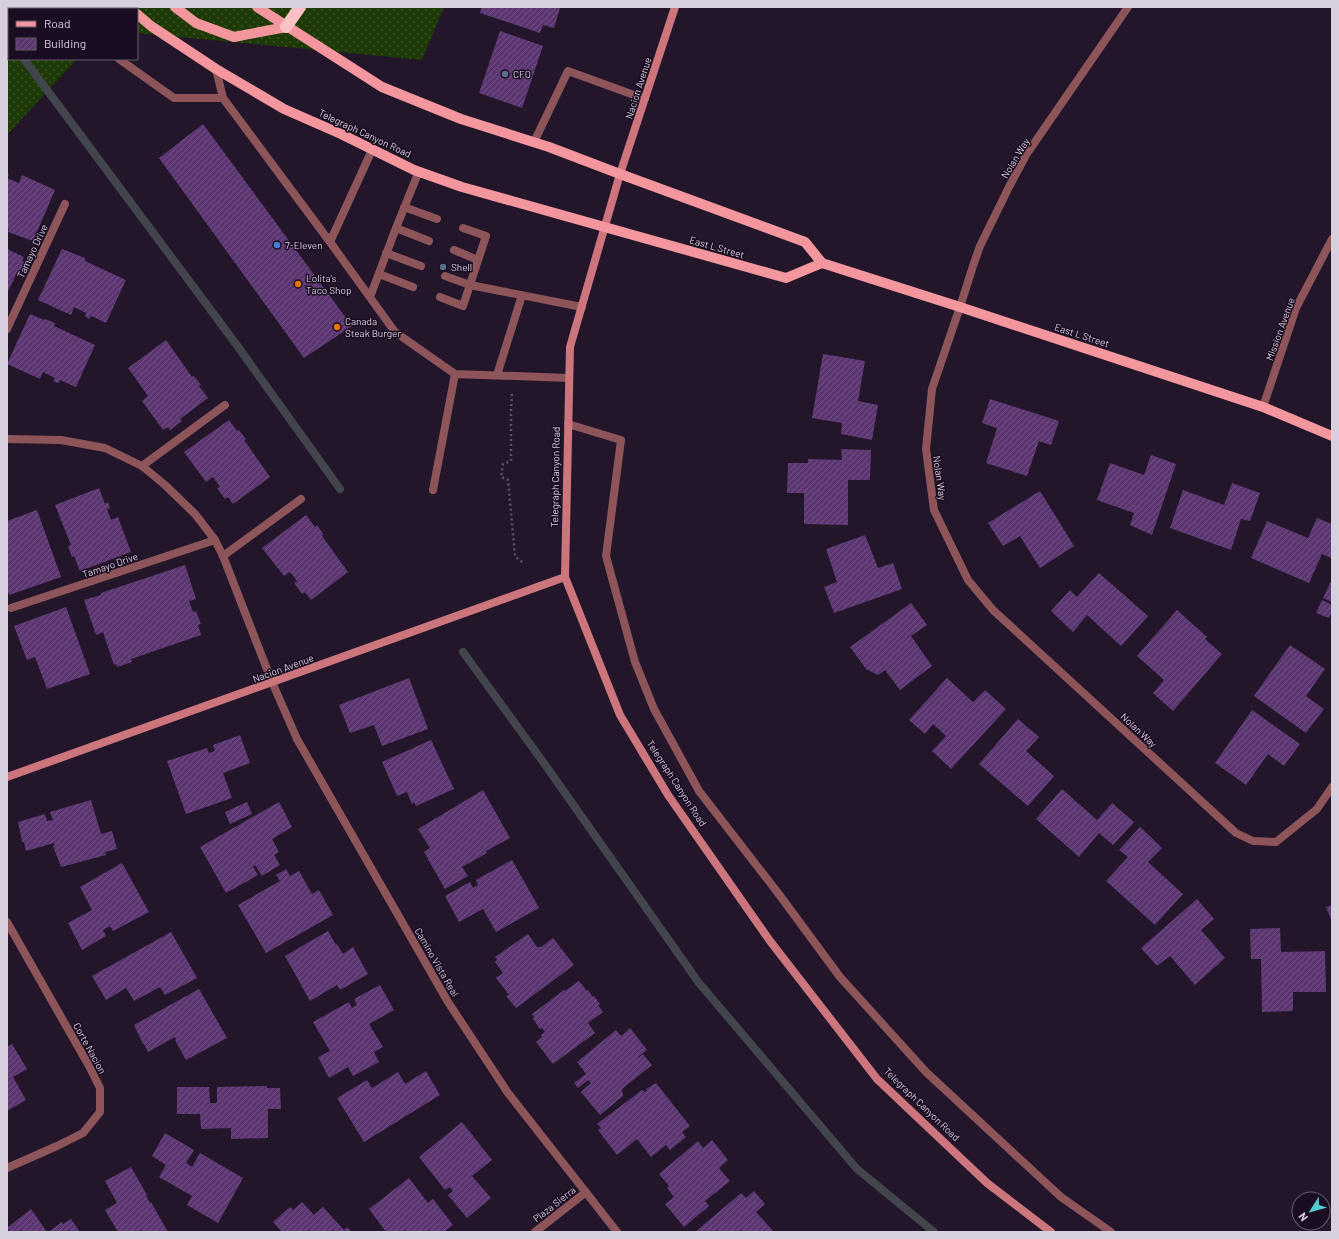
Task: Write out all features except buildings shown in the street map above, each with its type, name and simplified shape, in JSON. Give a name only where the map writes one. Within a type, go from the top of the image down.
[{"type":"highway","points":[[286,27],[300,7]]},
{"type":"main road","points":[[176,7],[196,23],[234,37],[286,27]]},
{"type":"main road","points":[[257,7],[286,27],[382,87],[461,119],[534,142],[805,242],[822,264]]},
{"type":"main road","name":"Telegraph Canyon Road","points":[[138,15],[151,26],[216,69],[284,109],[342,134],[372,150],[419,171],[462,187],[541,208],[605,228]]},
{"type":"main road","name":"East L Street","points":[[605,228],[786,278],[822,264],[960,307],[1263,407],[1332,436]]},
{"type":"street","name":"Nacion Avenue","points":[[620,174],[675,7]]},
{"type":"street","name":"Nolan Way","points":[[1128,7],[1026,155],[980,246],[932,388],[926,449],[934,510],[968,580],[993,610],[1236,833],[1253,842],[1276,842],[1317,809],[1332,787]]},
{"type":"street","points":[[120,60],[174,98],[223,98]]},
{"type":"street","points":[[216,69],[223,98],[395,332],[455,374],[570,378]]},
{"type":"street","points":[[534,142],[568,71],[645,99]]},
{"type":"street","points":[[330,242],[372,150]]},
{"type":"street","points":[[370,297],[419,171]]},
{"type":"street","name":"Telegraph Canyon Road","points":[[620,174],[570,347],[565,577],[620,715],[668,795],[770,941],[877,1079],[987,1182],[1051,1232]]},
{"type":"street","name":"Tamayo Drive","points":[[7,329],[65,204]]},
{"type":"street","points":[[404,207],[437,219]]},
{"type":"street","points":[[396,228],[429,241]]},
{"type":"street","points":[[440,297],[463,306],[486,236],[463,228]]},
{"type":"street","name":"Mission Avenue","points":[[1263,407],[1296,308],[1332,239]]},
{"type":"street","points":[[454,250],[478,260]]},
{"type":"street","points":[[386,254],[420,266]]},
{"type":"street","points":[[379,274],[413,287]]},
{"type":"street","points":[[445,276],[470,285],[582,307]]},
{"type":"street","points":[[497,375],[522,295]]},
{"type":"street","points":[[433,490],[455,374]]},
{"type":"street","points":[[142,466],[224,405]]},
{"type":"street","points":[[568,424],[621,440],[606,556],[636,662],[654,709],[699,791],[778,893],[840,977],[926,1072],[1061,1198],[1111,1232]]},
{"type":"street","points":[[7,439],[61,440],[105,448],[142,466],[165,485],[194,514],[215,540],[223,556],[272,682]]},
{"type":"street","points":[[223,556],[301,499]]},
{"type":"street","name":"Tamayo Drive","points":[[11,608],[215,540]]},
{"type":"street","name":"Nacion Avenue","points":[[7,778],[565,577]]},
{"type":"street","name":"Camino Vista Real","points":[[272,682],[297,739],[448,1002],[508,1093],[617,1232]]},
{"type":"street","name":"Corte Nacion","points":[[7,922],[100,1088],[100,1112],[83,1133],[7,1168]]},
{"type":"street","name":"Plaza Sierra","points":[[534,1232],[586,1192]]},
{"type":"path","points":[[514,376],[511,409],[511,461],[503,464],[501,477],[508,480],[515,556],[522,562]]},
{"type":"green space","points":[[7,7],[444,7],[422,60],[138,33],[138,8],[8,8],[8,60],[76,60],[7,135]]},
{"type":"waterway","points":[[25,60],[236,344],[340,489]]},
{"type":"waterway","points":[[463,652],[541,759],[699,983],[857,1169],[934,1232]]},
{"type":"place","name":"CFO","points":[[505,74]]},
{"type":"place","name":"7-Eleven","points":[[277,245]]},
{"type":"place","name":"Shell","points":[[443,267]]},
{"type":"place","name":"Lolita's Taco Shop","points":[[298,284]]},
{"type":"place","name":"Canada Steak Burger","points":[[337,327]]}]
